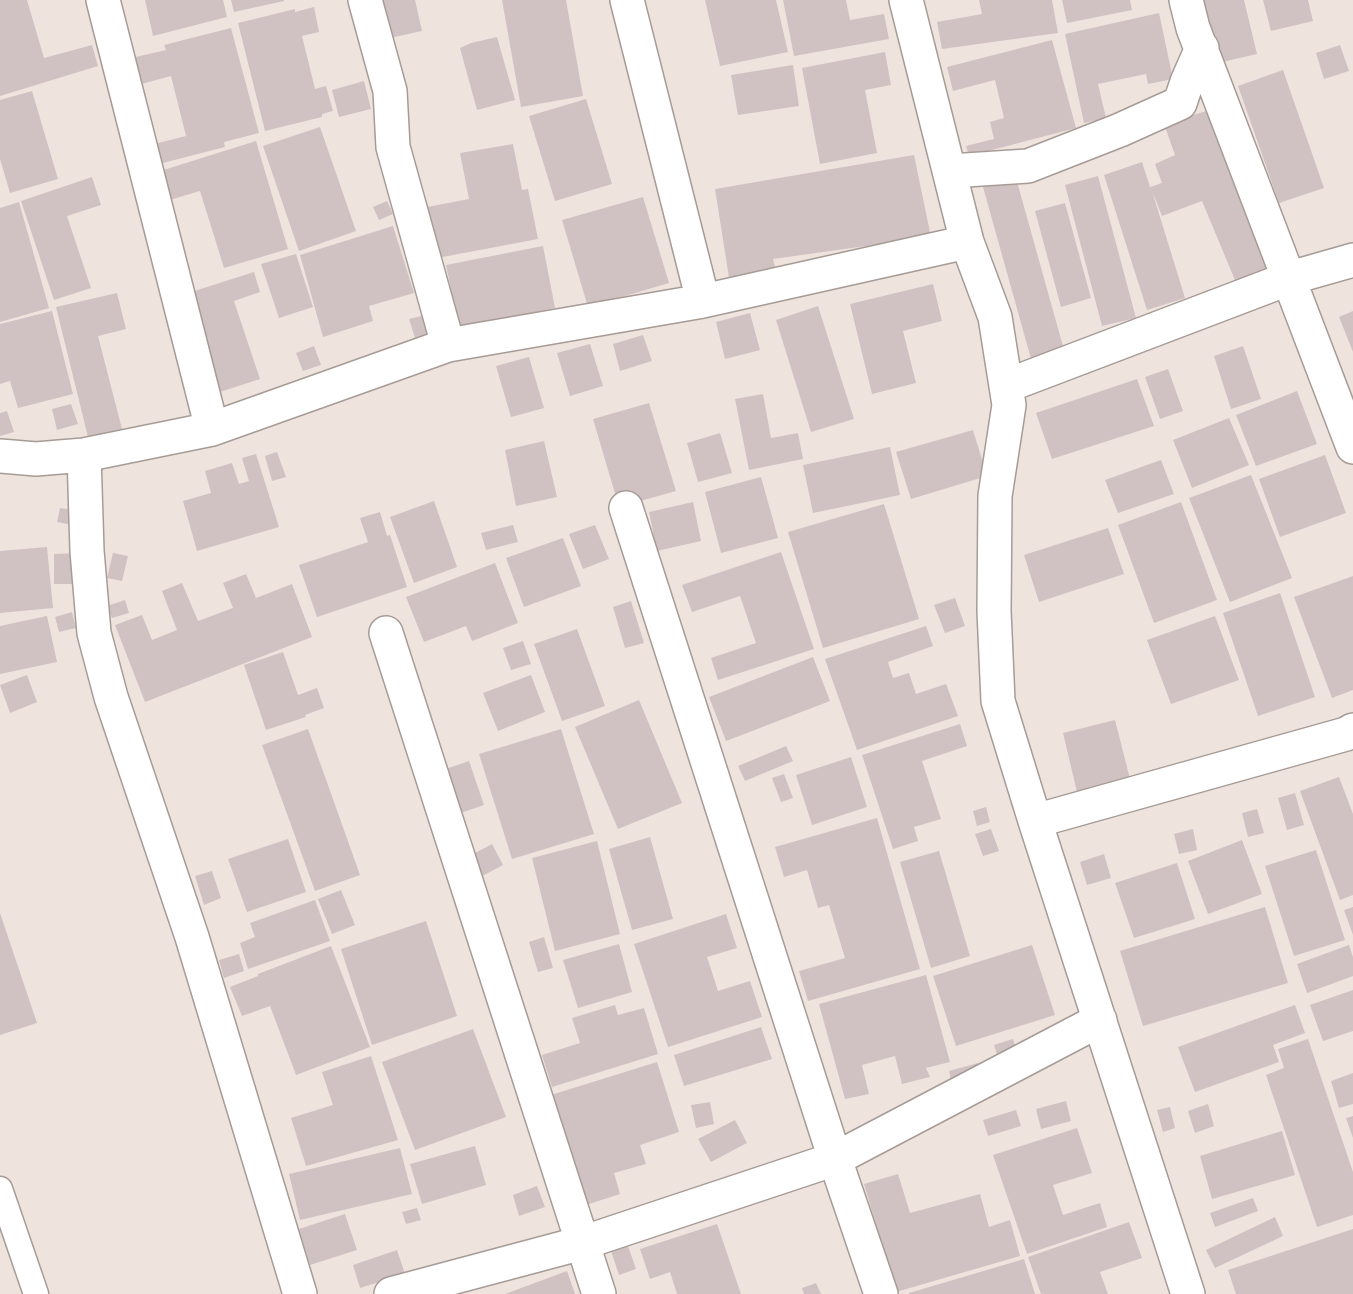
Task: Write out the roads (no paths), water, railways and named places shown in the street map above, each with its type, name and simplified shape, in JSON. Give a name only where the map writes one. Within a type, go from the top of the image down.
[{"type":"street","points":[[103,0],[213,429]]},
{"type":"street","points":[[365,0],[390,91],[393,147],[448,345]]},
{"type":"street","points":[[627,0],[704,301]]},
{"type":"street","points":[[906,0],[966,242],[995,317],[1009,405],[995,496],[994,611],[998,701],[1188,1294]]},
{"type":"street","points":[[1186,0],[1193,28],[1353,447]]},
{"type":"street","points":[[950,171],[1028,166],[1120,130],[1180,102],[1202,48]]},
{"type":"street","points":[[0,456],[36,459],[84,455],[213,429],[448,345],[704,301],[966,242]]},
{"type":"street","points":[[1006,386],[1290,278],[1353,260]]},
{"type":"street","points":[[84,455],[87,551],[94,633],[111,697],[192,937],[300,1294]]},
{"type":"street","points":[[626,508],[835,1159],[881,1294]]},
{"type":"street","points":[[386,633],[599,1294]]},
{"type":"street","points":[[1035,821],[1351,739]]},
{"type":"street","points":[[391,1294],[582,1243],[835,1159],[1100,1020]]},
{"type":"lane","points":[[0,1189],[36,1294]]}]
